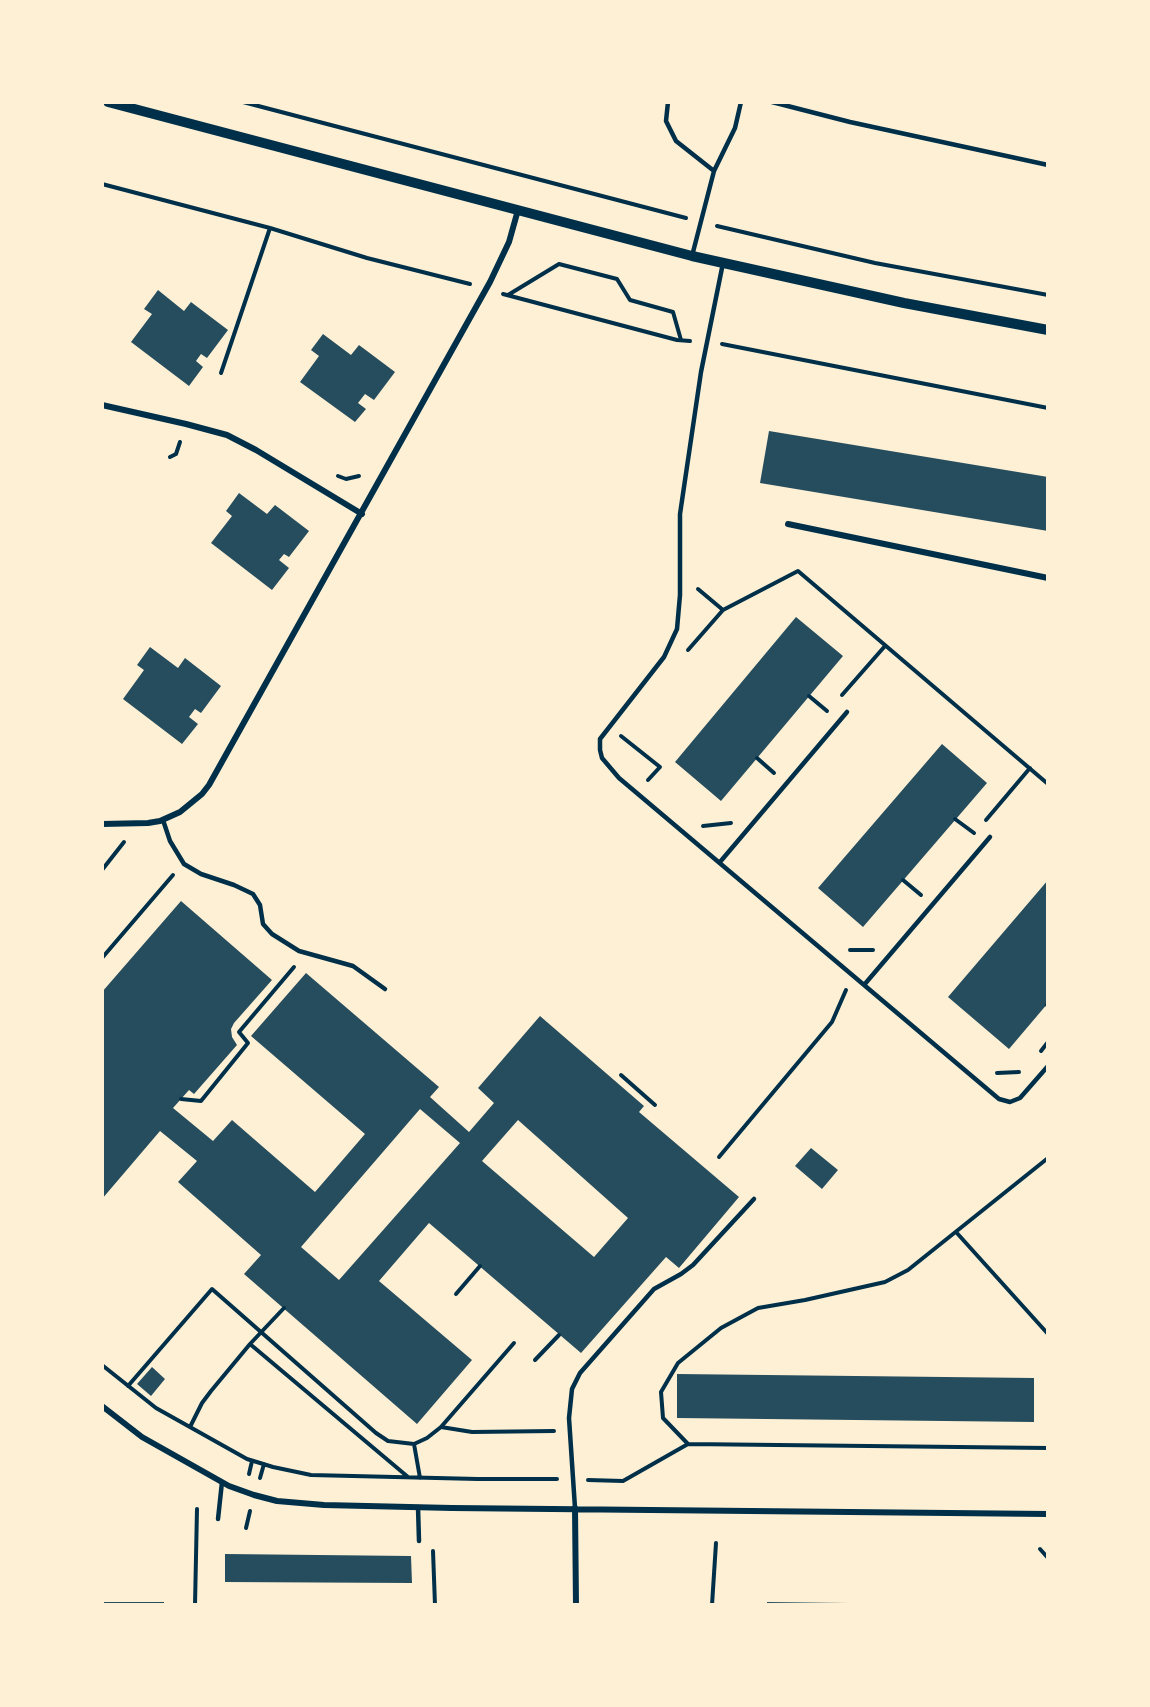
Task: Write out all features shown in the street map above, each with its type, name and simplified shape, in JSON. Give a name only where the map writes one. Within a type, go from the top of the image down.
[{"type":"street","points":[[108,102],[692,256],[904,303],[1048,330]]},
{"type":"street","points":[[102,823],[148,823],[163,820],[192,803],[209,785],[490,282],[509,242],[518,210]]},
{"type":"street","points":[[102,405],[227,435],[362,514]]},
{"type":"street","points":[[788,525],[1048,578]]},
{"type":"street","points":[[102,1406],[142,1437],[222,1482],[254,1495],[277,1501],[324,1505],[418,1507],[1048,1514]]},
{"type":"street","points":[[575,1508],[576,1605]]},
{"type":"lane","points":[[668,102],[666,121],[676,141],[714,171]]},
{"type":"lane","points":[[692,256],[714,171],[735,128],[741,102]]},
{"type":"lane","points":[[772,102],[850,122],[1048,165]]},
{"type":"lane","points":[[723,263],[706,343],[681,514],[680,595],[677,629],[664,657],[600,739],[602,758],[619,778],[999,1099],[1010,1102],[1020,1098],[1048,1065]]},
{"type":"lane","points":[[720,862],[846,712]]},
{"type":"lane","points":[[163,820],[170,841],[184,864],[201,874],[253,894],[260,905],[261,920],[272,934],[306,953],[353,966],[385,989]]},
{"type":"lane","points":[[864,985],[990,837]]},
{"type":"lane","points":[[575,1508],[570,1431],[572,1389],[580,1373],[654,1289],[693,1265],[754,1199]]},
{"type":"lane","points":[[218,1519],[222,1482]]},
{"type":"lane","points":[[418,1507],[419,1541]]},
{"type":"path","points":[[243,102],[791,245],[1048,295]]},
{"type":"path","points":[[102,184],[270,228],[366,258],[479,286]]},
{"type":"path","points":[[221,373],[270,228]]},
{"type":"path","points":[[508,295],[559,264],[617,279],[630,300],[673,312],[681,340]]},
{"type":"path","points":[[465,294],[470,284]]},
{"type":"path","points":[[496,291],[681,340],[1048,408]]},
{"type":"path","points":[[333,474],[346,479],[366,472]]},
{"type":"path","points":[[684,656],[723,610],[798,572],[1048,784]]},
{"type":"path","points":[[698,589],[723,610]]},
{"type":"path","points":[[809,696],[821,706]]},
{"type":"path","points":[[621,735],[660,767],[637,793]]},
{"type":"path","points":[[757,758],[775,773]]},
{"type":"path","points":[[955,819],[967,828]]},
{"type":"path","points":[[102,870],[125,840]]},
{"type":"path","points":[[102,958],[158,891],[184,864]]},
{"type":"path","points":[[903,880],[916,890]]},
{"type":"path","points":[[181,1099],[201,1101],[248,1043],[239,1032],[306,953]]},
{"type":"path","points":[[719,1157],[832,1022],[843,994],[856,978]]},
{"type":"path","points":[[1035,1057],[1048,1042]]},
{"type":"path","points":[[969,1074],[1023,1072]]},
{"type":"path","points":[[621,1076],[655,1105]]},
{"type":"path","points":[[688,1444],[663,1418],[661,1392],[678,1363],[722,1328],[758,1308],[885,1282],[908,1270],[1048,1158]]},
{"type":"path","points":[[956,1232],[1048,1334]]},
{"type":"path","points":[[456,1294],[480,1266]]},
{"type":"path","points":[[128,1386],[212,1289],[376,1433],[388,1441],[414,1444],[427,1438],[441,1427],[514,1343]]},
{"type":"path","points":[[190,1427],[202,1403],[249,1344],[284,1308]]},
{"type":"path","points":[[535,1360],[559,1335]]},
{"type":"path","points":[[249,1344],[408,1478]]},
{"type":"path","points":[[102,1365],[156,1408],[247,1459],[311,1475],[623,1481],[688,1444],[1048,1448]]},
{"type":"path","points":[[441,1427],[472,1432],[570,1431]]},
{"type":"path","points":[[414,1444],[420,1478]]},
{"type":"path","points":[[195,1605],[197,1509]]},
{"type":"path","points":[[433,1542],[435,1605]]},
{"type":"path","points":[[712,1605],[716,1543]]},
{"type":"path","points":[[1040,1549],[1048,1558]]},
{"type":"building","points":[[158,290],[184,311],[191,302],[228,330],[207,358],[201,354],[196,361],[203,367],[189,386],[131,342],[152,314],[144,309]]},
{"type":"building","points":[[323,334],[351,355],[359,345],[395,372],[374,400],[365,394],[358,403],[366,409],[355,422],[300,382],[319,356],[311,350]]},
{"type":"building","points":[[769,431],[1048,477],[1048,531],[760,483]]},
{"type":"building","points":[[239,493],[267,514],[275,505],[309,531],[289,557],[284,554],[279,560],[289,568],[272,590],[211,543],[232,516],[226,511]]},
{"type":"building","points":[[796,617],[843,656],[721,801],[675,762]]},
{"type":"building","points":[[150,647],[178,668],[185,658],[221,686],[201,713],[195,709],[189,717],[198,724],[182,744],[123,699],[144,670],[137,665]]},
{"type":"building","points":[[942,744],[987,783],[863,927],[818,888]]},
{"type":"building","points":[[1048,880],[1048,1003],[1009,1049],[948,997]]},
{"type":"building","points":[[181,901],[272,980],[234,1023],[231,1029],[232,1037],[237,1045],[194,1094],[189,1090],[173,1108],[213,1141],[232,1120],[315,1192],[365,1134],[251,1036],[306,973],[439,1087],[430,1097],[469,1132],[494,1103],[478,1088],[540,1016],[644,1106],[639,1112],[739,1197],[679,1268],[666,1257],[581,1353],[429,1223],[379,1281],[472,1360],[417,1424],[244,1274],[261,1255],[178,1182],[197,1161],[160,1131],[102,1199],[102,992]],"holes":[[[420,1109],[460,1143],[339,1280],[301,1247]],[[518,1120],[628,1218],[594,1257],[482,1161]]]},
{"type":"building","points":[[811,1148],[838,1170],[822,1189],[795,1166]]},
{"type":"building","points":[[152,1367],[165,1379],[151,1396],[137,1384]]},
{"type":"building","points":[[677,1374],[1034,1378],[1034,1422],[677,1418]]},
{"type":"building","points":[[225,1554],[411,1556],[412,1583],[225,1582]]},
{"type":"building","points":[[102,1602],[164,1602],[164,1605],[102,1605]]},
{"type":"building","points":[[767,1602],[849,1603],[849,1605],[767,1605]]}]
